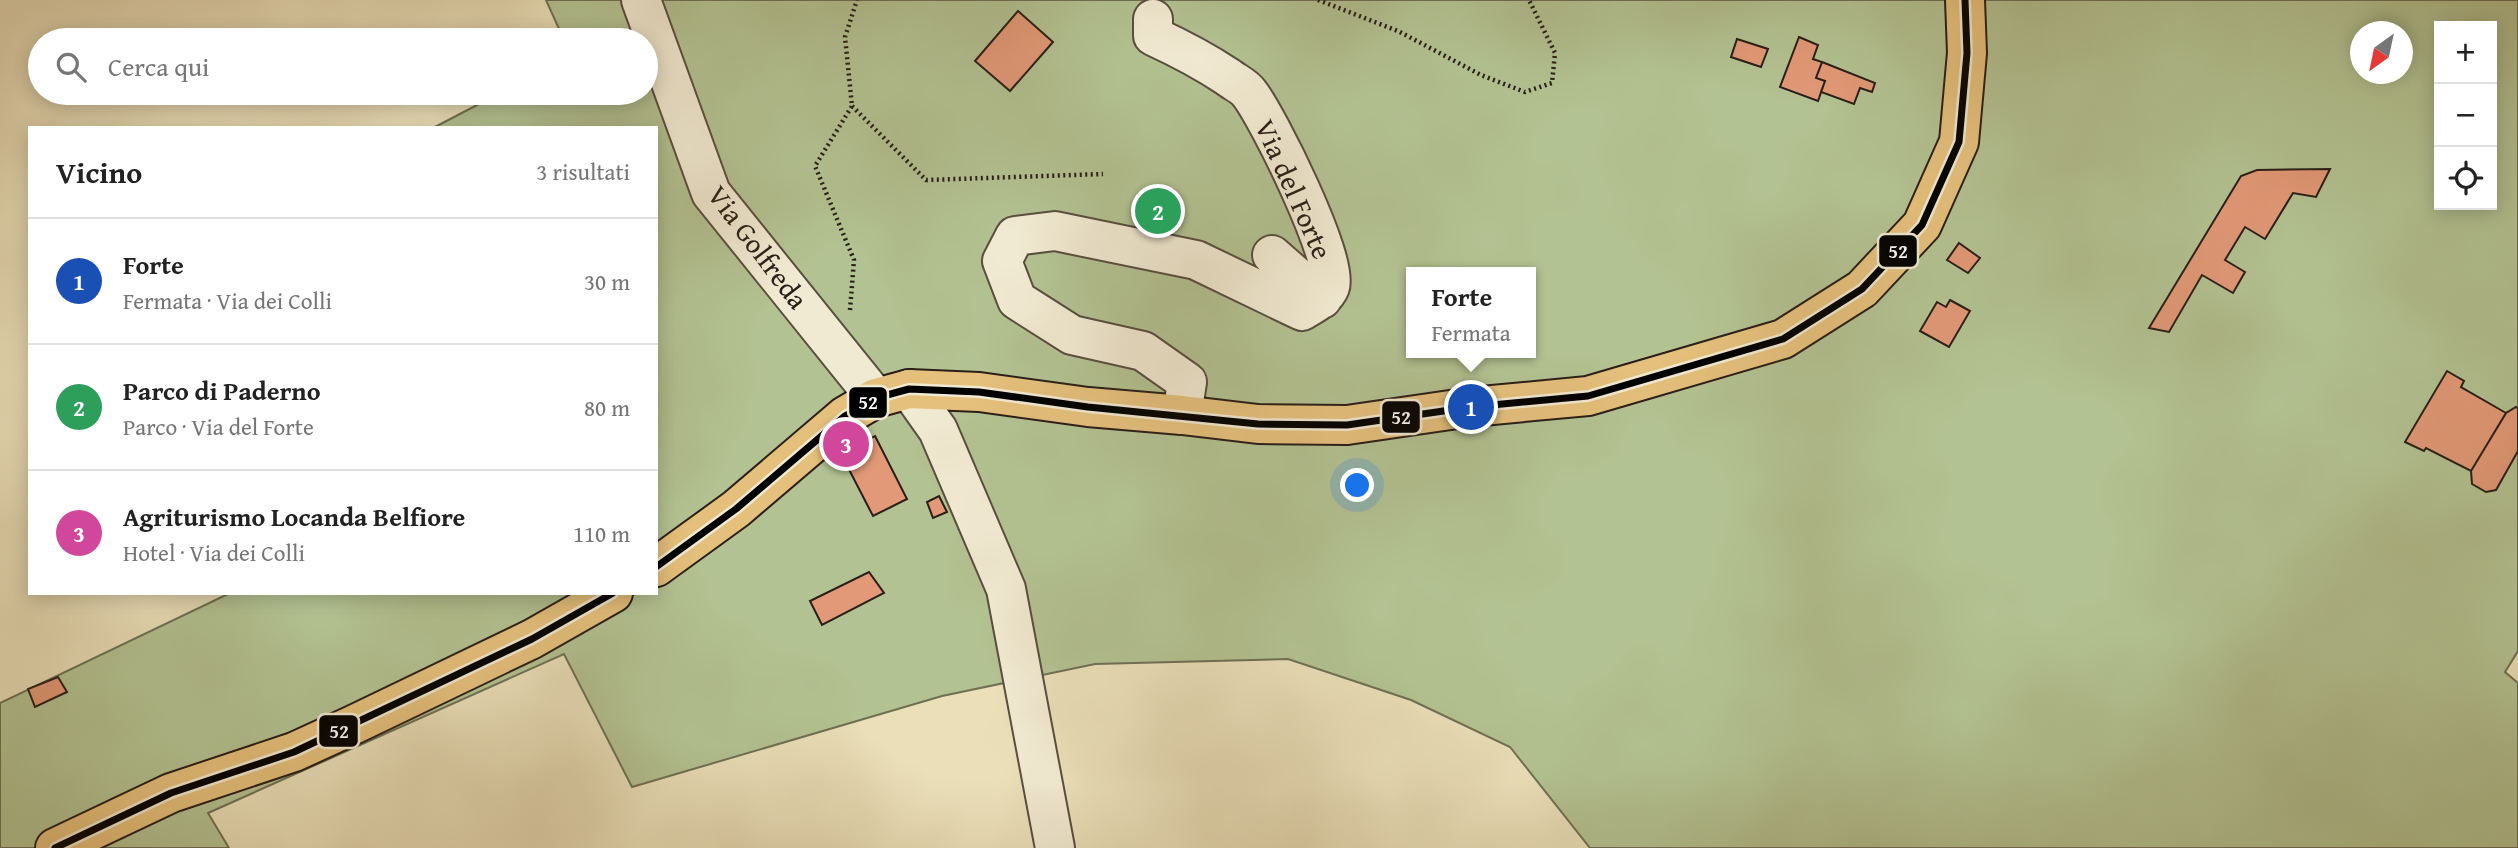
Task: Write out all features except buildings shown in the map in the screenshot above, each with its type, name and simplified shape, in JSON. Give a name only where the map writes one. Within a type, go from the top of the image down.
[{"type":"main road","points":[[658,566],[736,509],[845,416],[892,393],[979,392],[1088,407],[1258,424],[1347,425],[1471,407],[1588,396],[1783,339],[1862,289],[1922,225],[1959,142],[1967,52],[1965,0]]},
{"type":"main road","points":[[55,848],[171,793],[294,752],[532,639],[610,595]]},
{"type":"street","name":"Via Golfreda","points":[[641,0],[651,28]]},
{"type":"street","name":"Via del Forte","points":[[1153,19],[1153,36],[1199,58],[1248,91],[1273,132],[1327,255],[1332,285],[1322,299],[1302,311],[1196,260],[1055,231],[1015,236],[1002,261],[1017,300],[1072,335],[1143,351],[1187,383],[1182,415]]},
{"type":"street","name":"Via Golfreda","points":[[658,47],[711,193],[892,393],[939,430],[1006,589],[1055,848]]},
{"type":"street","points":[[1272,255],[1322,299]]},
{"type":"path","points":[[850,311],[854,260],[815,166],[852,106],[845,37],[857,0]]},
{"type":"path","points":[[1318,0],[1398,31],[1481,75],[1525,92],[1552,83],[1555,53],[1529,0]]},
{"type":"path","points":[[852,106],[926,180],[1103,174]]},
{"type":"green space","points":[[546,0],[2518,0],[2518,651],[2505,672],[2518,683],[2518,848],[1590,848],[1510,747],[1411,700],[1288,659],[1095,664],[942,696],[632,787],[564,654],[208,813],[229,848],[0,848],[0,703],[226,595],[658,595],[658,126],[437,126],[477,105],[658,105],[658,28],[559,28]]},
{"type":"transit line","name":"52","points":[[658,566],[736,509],[845,416],[876,398],[909,389],[979,392],[1088,407],[1258,424],[1347,425],[1471,407],[1588,396],[1783,339],[1862,289],[1922,225],[1959,142],[1967,53],[1965,0]]},
{"type":"transit line","name":"52","points":[[55,848],[171,793],[294,752],[532,639],[609,595]]},
{"type":"place","name":"Parco di Paderno","points":[[1158,211]]},
{"type":"place","name":"Forte","points":[[1471,407]]},
{"type":"place","name":"Agriturismo Locanda Belfiore","points":[[846,444]]}]
